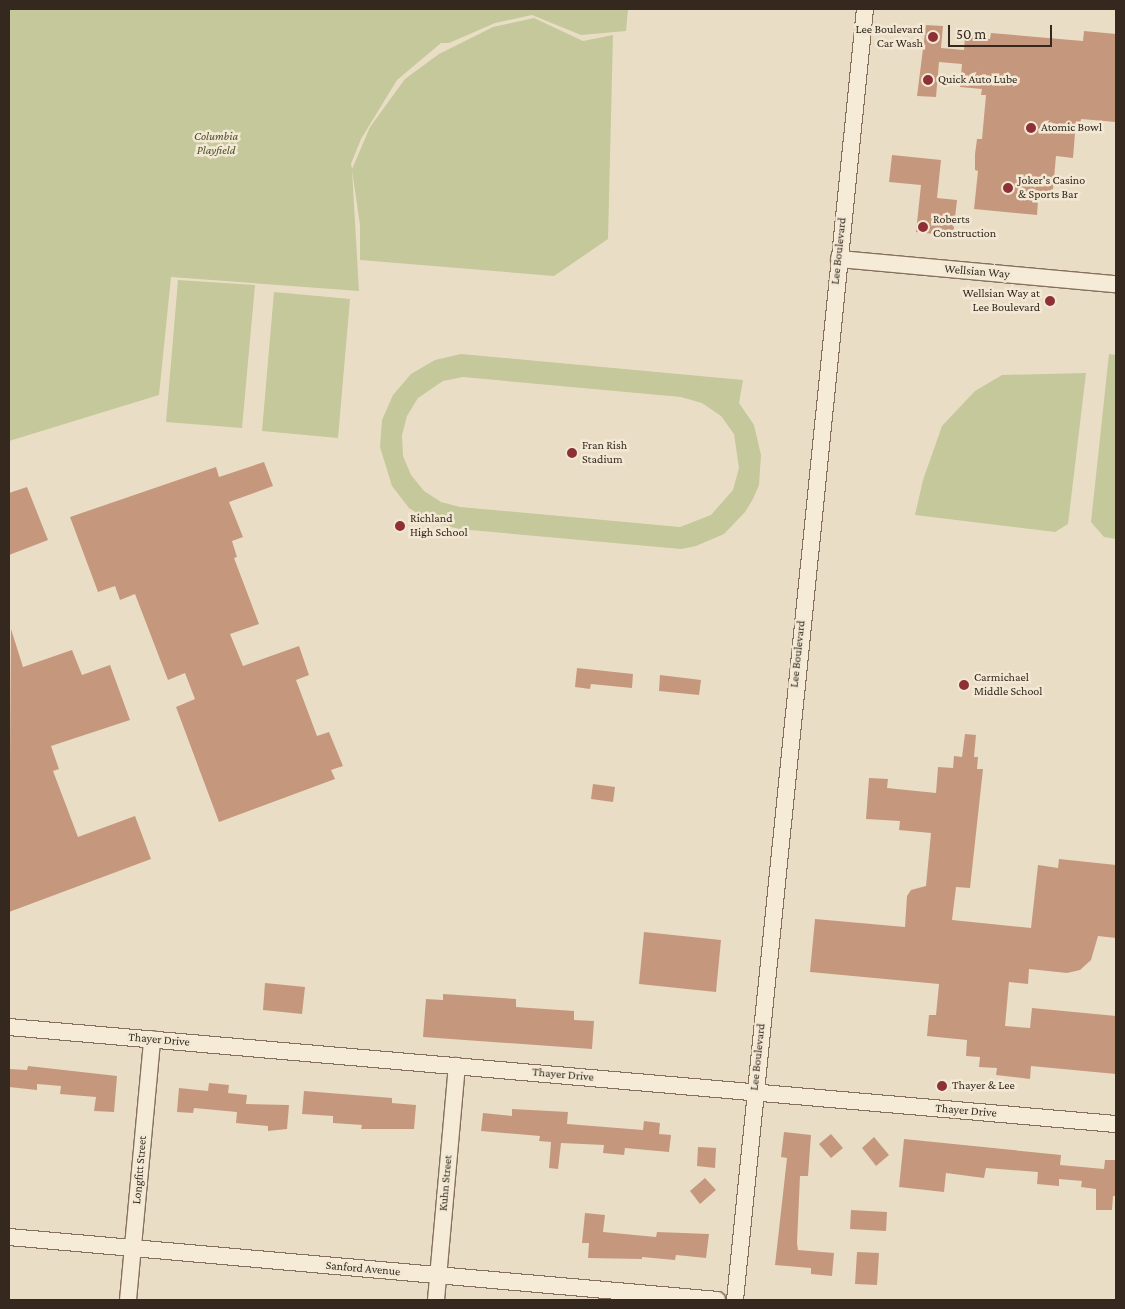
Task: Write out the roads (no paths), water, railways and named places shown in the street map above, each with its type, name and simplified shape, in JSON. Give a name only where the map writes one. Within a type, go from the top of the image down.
[{"type":"street","name":"Lee Boulevard","points":[[735,1300],[754,1092],[865,9]]},
{"type":"street","name":"Wellsian Way","points":[[838,259],[1116,284]]},
{"type":"street","name":"Thayer Drive","points":[[9,1027],[1116,1124]]},
{"type":"street","name":"Longfitt Street","points":[[128,1300],[152,1039]]},
{"type":"street","name":"Kuhn Street","points":[[436,1300],[457,1066]]},
{"type":"street","name":"Sanford Avenue","points":[[9,1237],[717,1300]]},
{"type":"place","name":"Lee Boulevard Car Wash","points":[[933,37]]},
{"type":"place","name":"Quick Auto Lube","points":[[928,80]]},
{"type":"place","name":"Atomic Bowl","points":[[1031,128]]},
{"type":"place","name":"Joker's Casino & Sports Bar","points":[[1008,188]]},
{"type":"place","name":"Roberts Construction","points":[[923,227]]},
{"type":"place","name":"Wellsian Way at Lee Boulevard","points":[[1050,301]]},
{"type":"place","name":"Fran Rish Stadium","points":[[572,453]]},
{"type":"place","name":"Richland High School","points":[[400,526]]},
{"type":"place","name":"Carmichael Middle School","points":[[964,685]]},
{"type":"place","name":"Thayer & Lee","points":[[942,1086]]},
{"type":"park label","name":"Columbia Playfield","points":[[216,144]]}]
